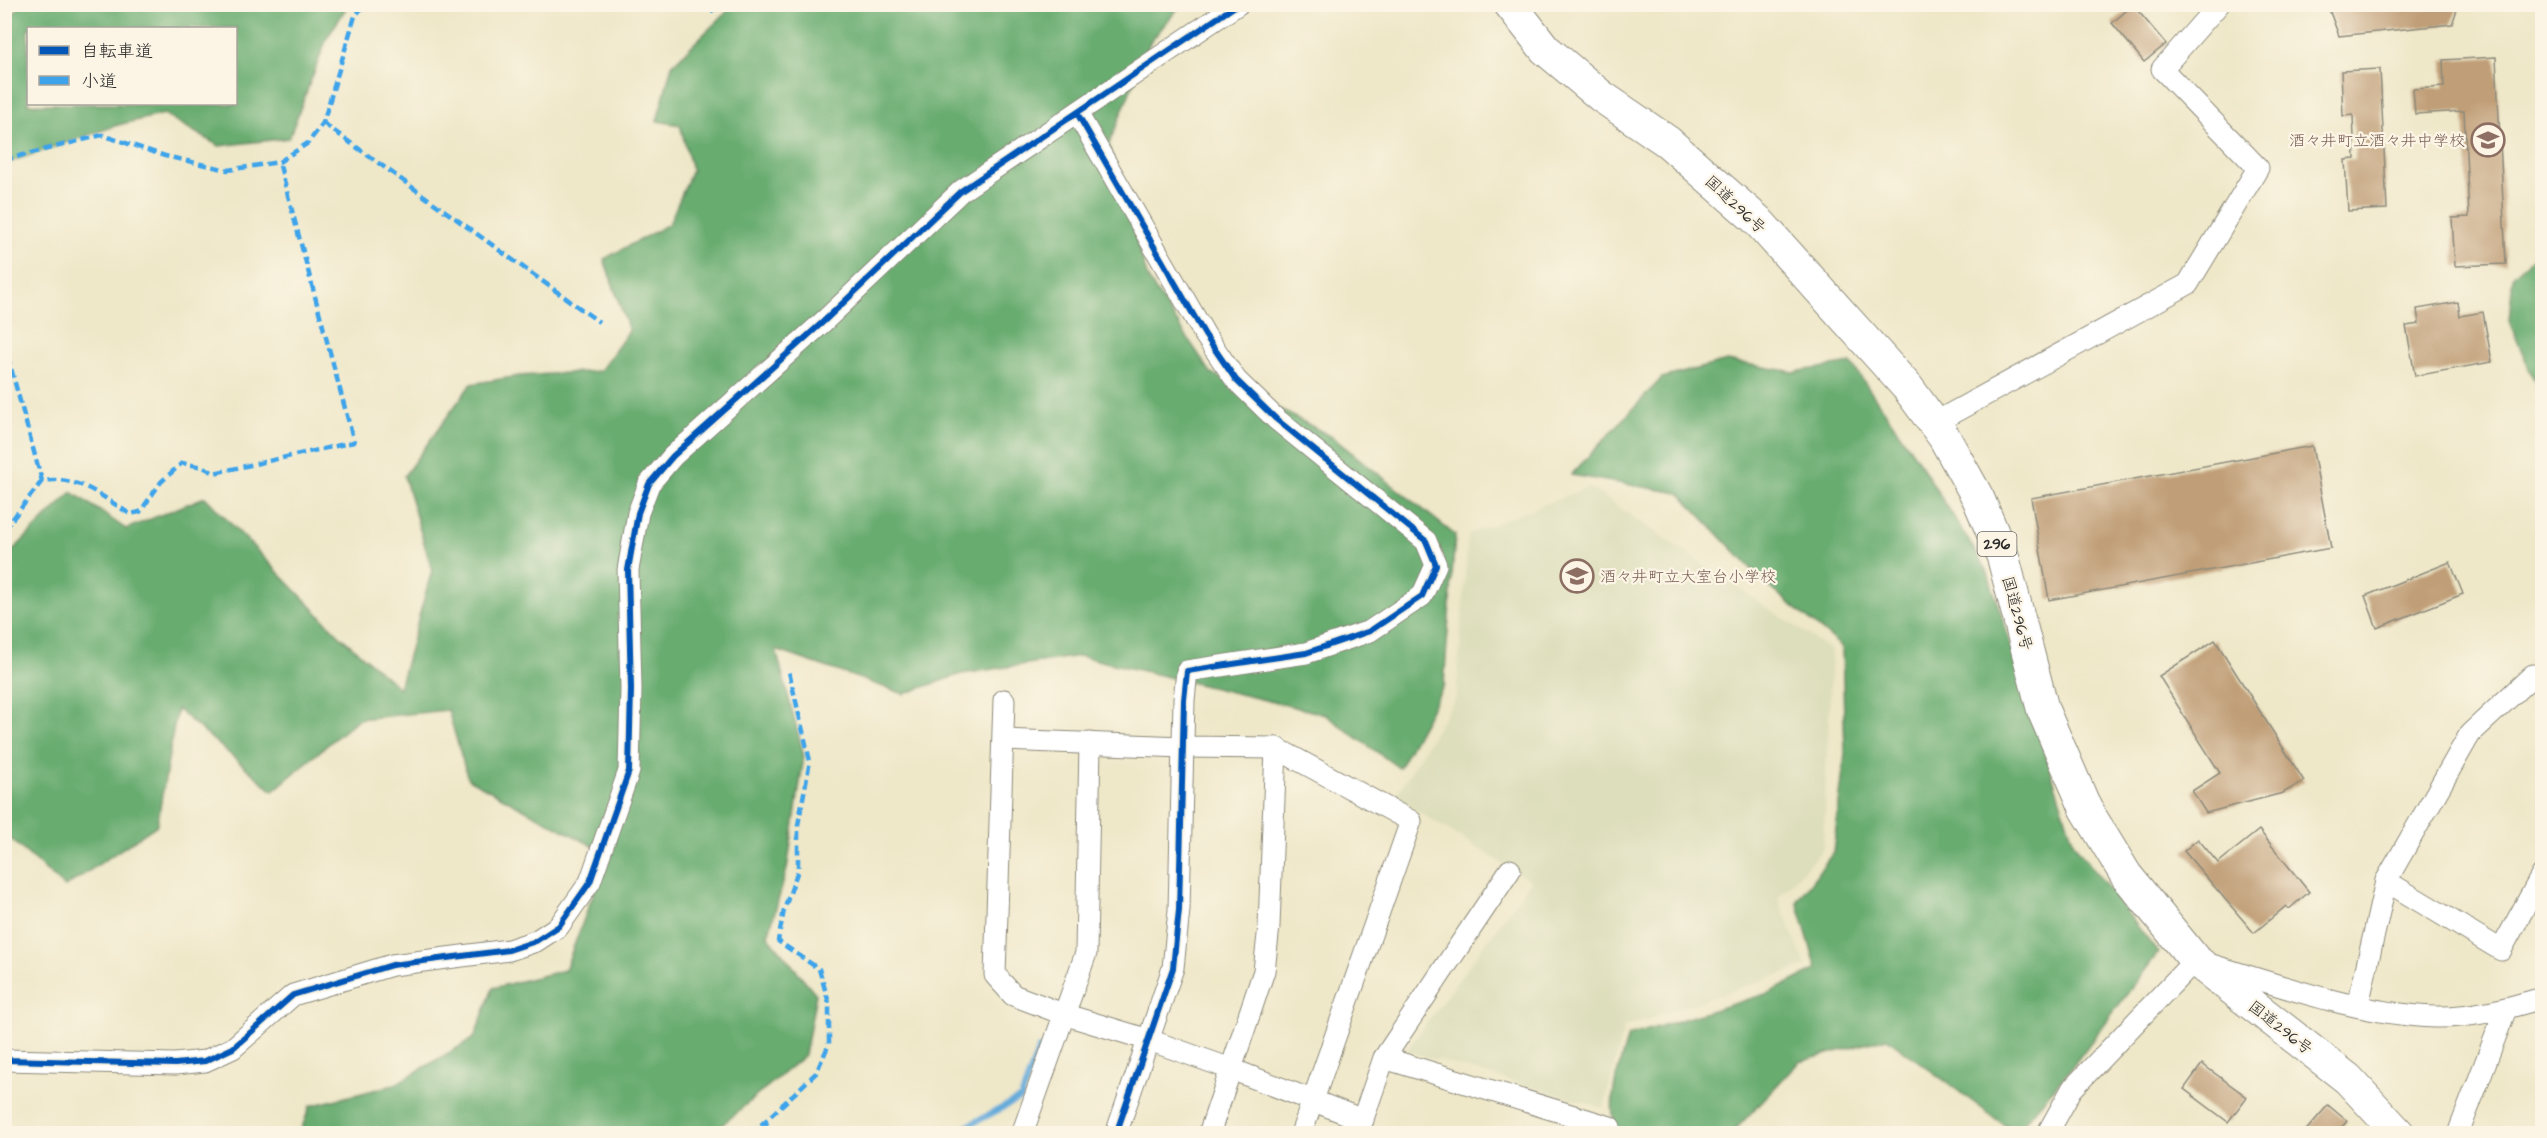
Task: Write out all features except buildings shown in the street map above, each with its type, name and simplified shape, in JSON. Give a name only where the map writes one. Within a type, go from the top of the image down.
[{"type":"highway","name":"国道296号","points":[[1510,4],[1545,49],[1601,96],[1668,142],[1757,220],[1908,388],[1934,423],[1978,498],[2003,557],[2043,710],[2086,809],[2126,875],[2195,960],[2348,1079],[2399,1134]]},
{"type":"street","points":[[4,1060],[175,1064],[206,1061],[233,1048],[293,995],[392,965],[509,950],[536,941],[559,926],[590,882],[629,771],[631,688],[628,570],[638,513],[649,484],[673,456],[823,322],[962,191],[1238,4]]},
{"type":"street","points":[[1934,423],[2188,284],[2258,168],[2162,69],[2219,4]]},
{"type":"street","points":[[1077,113],[1205,335],[1236,380],[1276,419],[1426,541],[1436,565],[1422,596],[1370,631],[1306,653],[1187,671],[1179,910],[1173,968],[1116,1134]]},
{"type":"street","points":[[2358,1005],[2386,881],[2470,734],[2533,675],[2542,681]]},
{"type":"street","points":[[1004,700],[995,975],[1013,995],[1231,1069],[1312,1100],[1361,1127],[1383,1058],[1510,870]]},
{"type":"street","points":[[1004,740],[1276,748],[1411,821],[1301,1134]]},
{"type":"street","points":[[1022,1134],[1086,953],[1090,743]]},
{"type":"street","points":[[1209,1134],[1264,971],[1269,926],[1276,748]]},
{"type":"street","points":[[2386,881],[2501,950],[2542,875]]},
{"type":"street","points":[[2046,1134],[2072,1089],[2195,960],[2390,1013],[2437,1017],[2506,1009],[2542,998]]},
{"type":"street","points":[[2458,1134],[2506,1009]]},
{"type":"street","points":[[1383,1058],[1610,1127],[1610,1134]]},
{"type":"shaded area","points":[[1589,487],[1832,651],[1823,849],[1778,898],[1806,966],[1624,1027],[1604,1108],[1406,1051],[1531,881],[1395,797],[1456,697],[1468,534]]},
{"type":"green space","points":[[21,4],[348,5],[327,38],[289,138],[219,146],[164,114],[118,125],[5,164],[5,23]]},
{"type":"green space","points":[[735,4],[1181,5],[1150,42],[1109,144],[1148,279],[1211,373],[1332,437],[1455,535],[1444,685],[1399,768],[1324,714],[1080,656],[961,674],[904,694],[776,650],[804,756],[787,869],[768,936],[816,994],[805,1055],[724,1123],[718,1134],[300,1133],[310,1106],[394,1085],[474,1038],[493,988],[565,970],[608,854],[468,779],[448,710],[358,719],[273,791],[177,709],[157,825],[65,887],[5,834],[4,559],[72,492],[126,529],[205,497],[340,636],[399,688],[432,570],[404,476],[471,384],[519,376],[600,371],[629,331],[604,259],[669,224],[692,170],[680,125],[657,121],[672,65]]},
{"type":"green space","points":[[2542,250],[2542,399],[2509,321],[2513,275]]},
{"type":"green space","points":[[1727,361],[1794,372],[1851,363],[1916,457],[1987,570],[2074,844],[2158,953],[2069,1071],[2015,1133],[1887,1038],[1799,1062],[1732,1133],[1617,1133],[1612,1110],[1613,1097],[1617,1072],[1628,1036],[1769,993],[1817,969],[1797,901],[1833,853],[1845,754],[1842,647],[1765,583],[1679,493],[1571,475],[1662,378]]},
{"type":"waterway","points":[[960,1134],[962,1129],[1021,1098],[1039,1048]]},
{"type":"marked path","points":[[4,160],[102,135],[165,156],[228,170],[279,162],[308,143],[323,123],[355,16],[365,4]]},
{"type":"marked path","points":[[700,4],[710,12],[721,4]]},
{"type":"marked path","points":[[323,123],[599,322]]},
{"type":"marked path","points":[[4,343],[42,481],[67,481],[89,488],[130,514],[140,512],[161,482],[182,463],[203,467],[214,473],[354,442],[279,162]]},
{"type":"marked path","points":[[4,530],[42,481]]},
{"type":"marked path","points":[[761,1125],[816,1073],[829,1044],[829,1003],[819,969],[778,941],[784,910],[798,870],[798,825],[810,761],[789,672]]},
{"type":"marked path","points":[[751,1134],[765,1122],[776,1134]]},
{"type":"cycle path","points":[[4,1060],[175,1064],[205,1061],[233,1048],[293,995],[392,965],[509,950],[536,941],[559,926],[590,882],[629,771],[631,689],[628,570],[638,513],[649,484],[673,456],[823,322],[961,191],[1238,4]]},
{"type":"cycle path","points":[[1077,113],[1205,335],[1236,380],[1276,419],[1426,541],[1436,565],[1422,596],[1370,631],[1306,653],[1187,671],[1184,700],[1179,910],[1173,968],[1116,1134]]},
{"type":"place","name":"酒々井町立酒々井中学校","points":[[2488,140]]},
{"type":"place","name":"酒々井町立大室台小学校","points":[[1577,576]]}]
